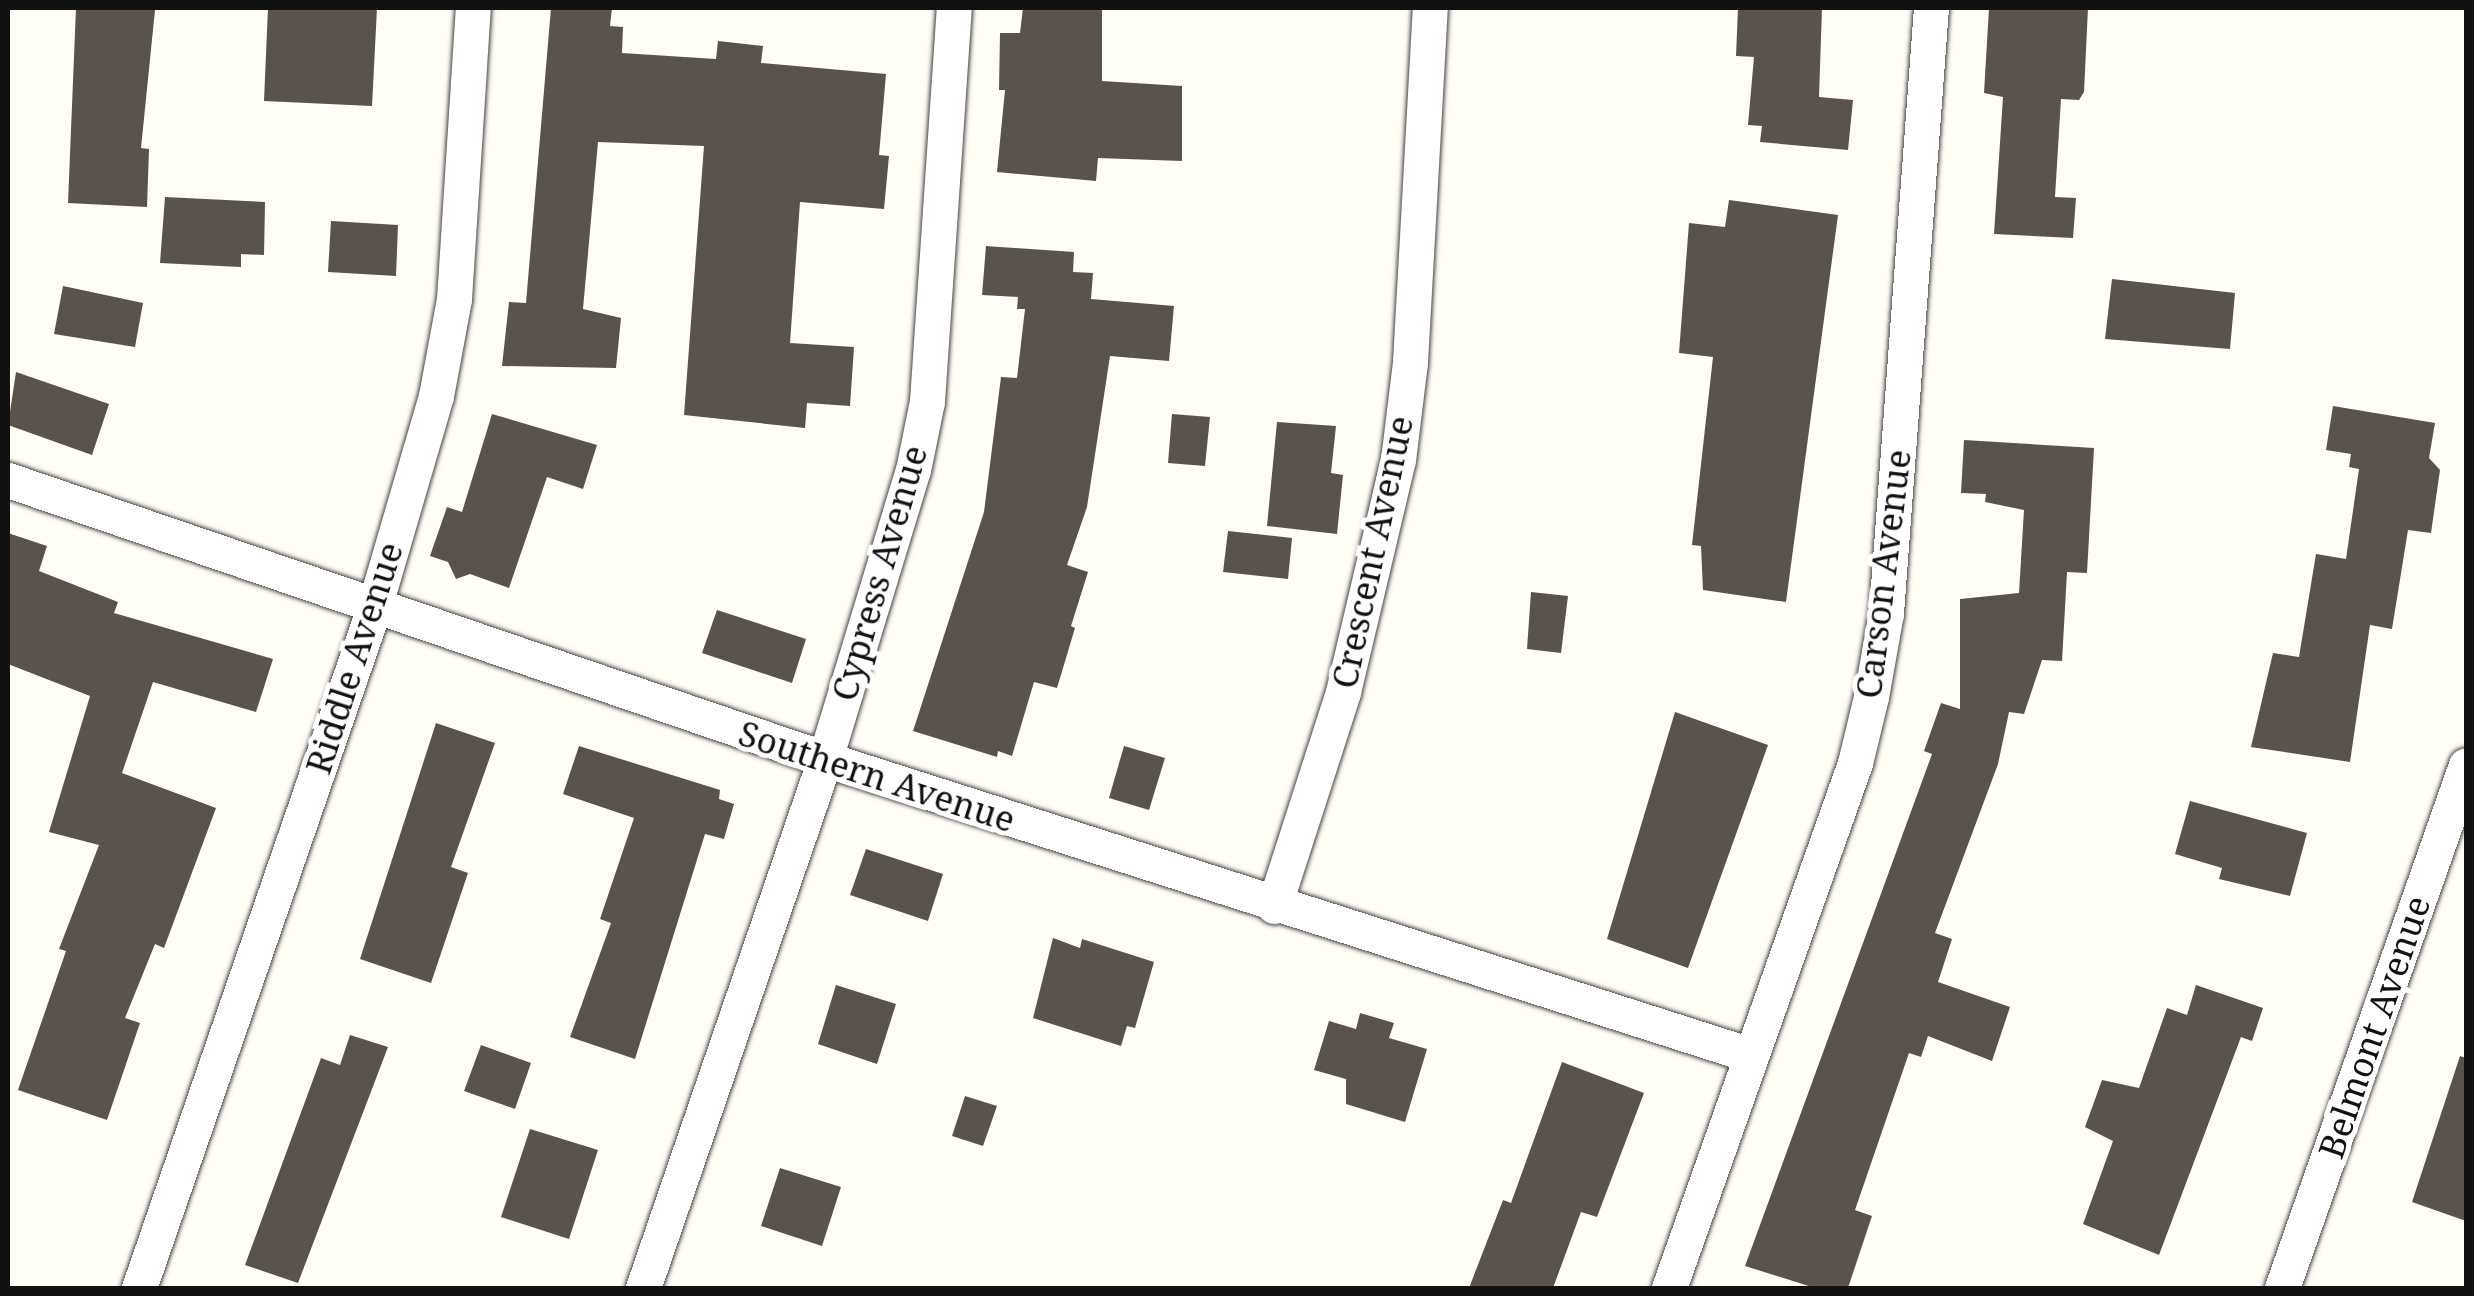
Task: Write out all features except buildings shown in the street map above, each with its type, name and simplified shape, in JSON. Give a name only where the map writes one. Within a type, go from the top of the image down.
[{"type":"street","name":"Riddle Avenue","points":[[139,1288],[374,608],[436,396],[454,299],[473,8]]},
{"type":"street","name":"Cypress Avenue","points":[[644,1288],[825,759],[913,470],[927,401],[954,8]]},
{"type":"street","name":"Crescent Avenue","points":[[1274,906],[1343,692],[1398,460],[1410,362],[1430,8]]},
{"type":"street","name":"Carson Avenue","points":[[1670,1288],[1855,763],[1886,613],[1931,8]]},
{"type":"street","name":"Southern Avenue","points":[[8,480],[825,759],[1274,906],[1752,1054]]},
{"type":"street","name":"Belmont Avenue","points":[[2282,1288],[2466,765]]}]
